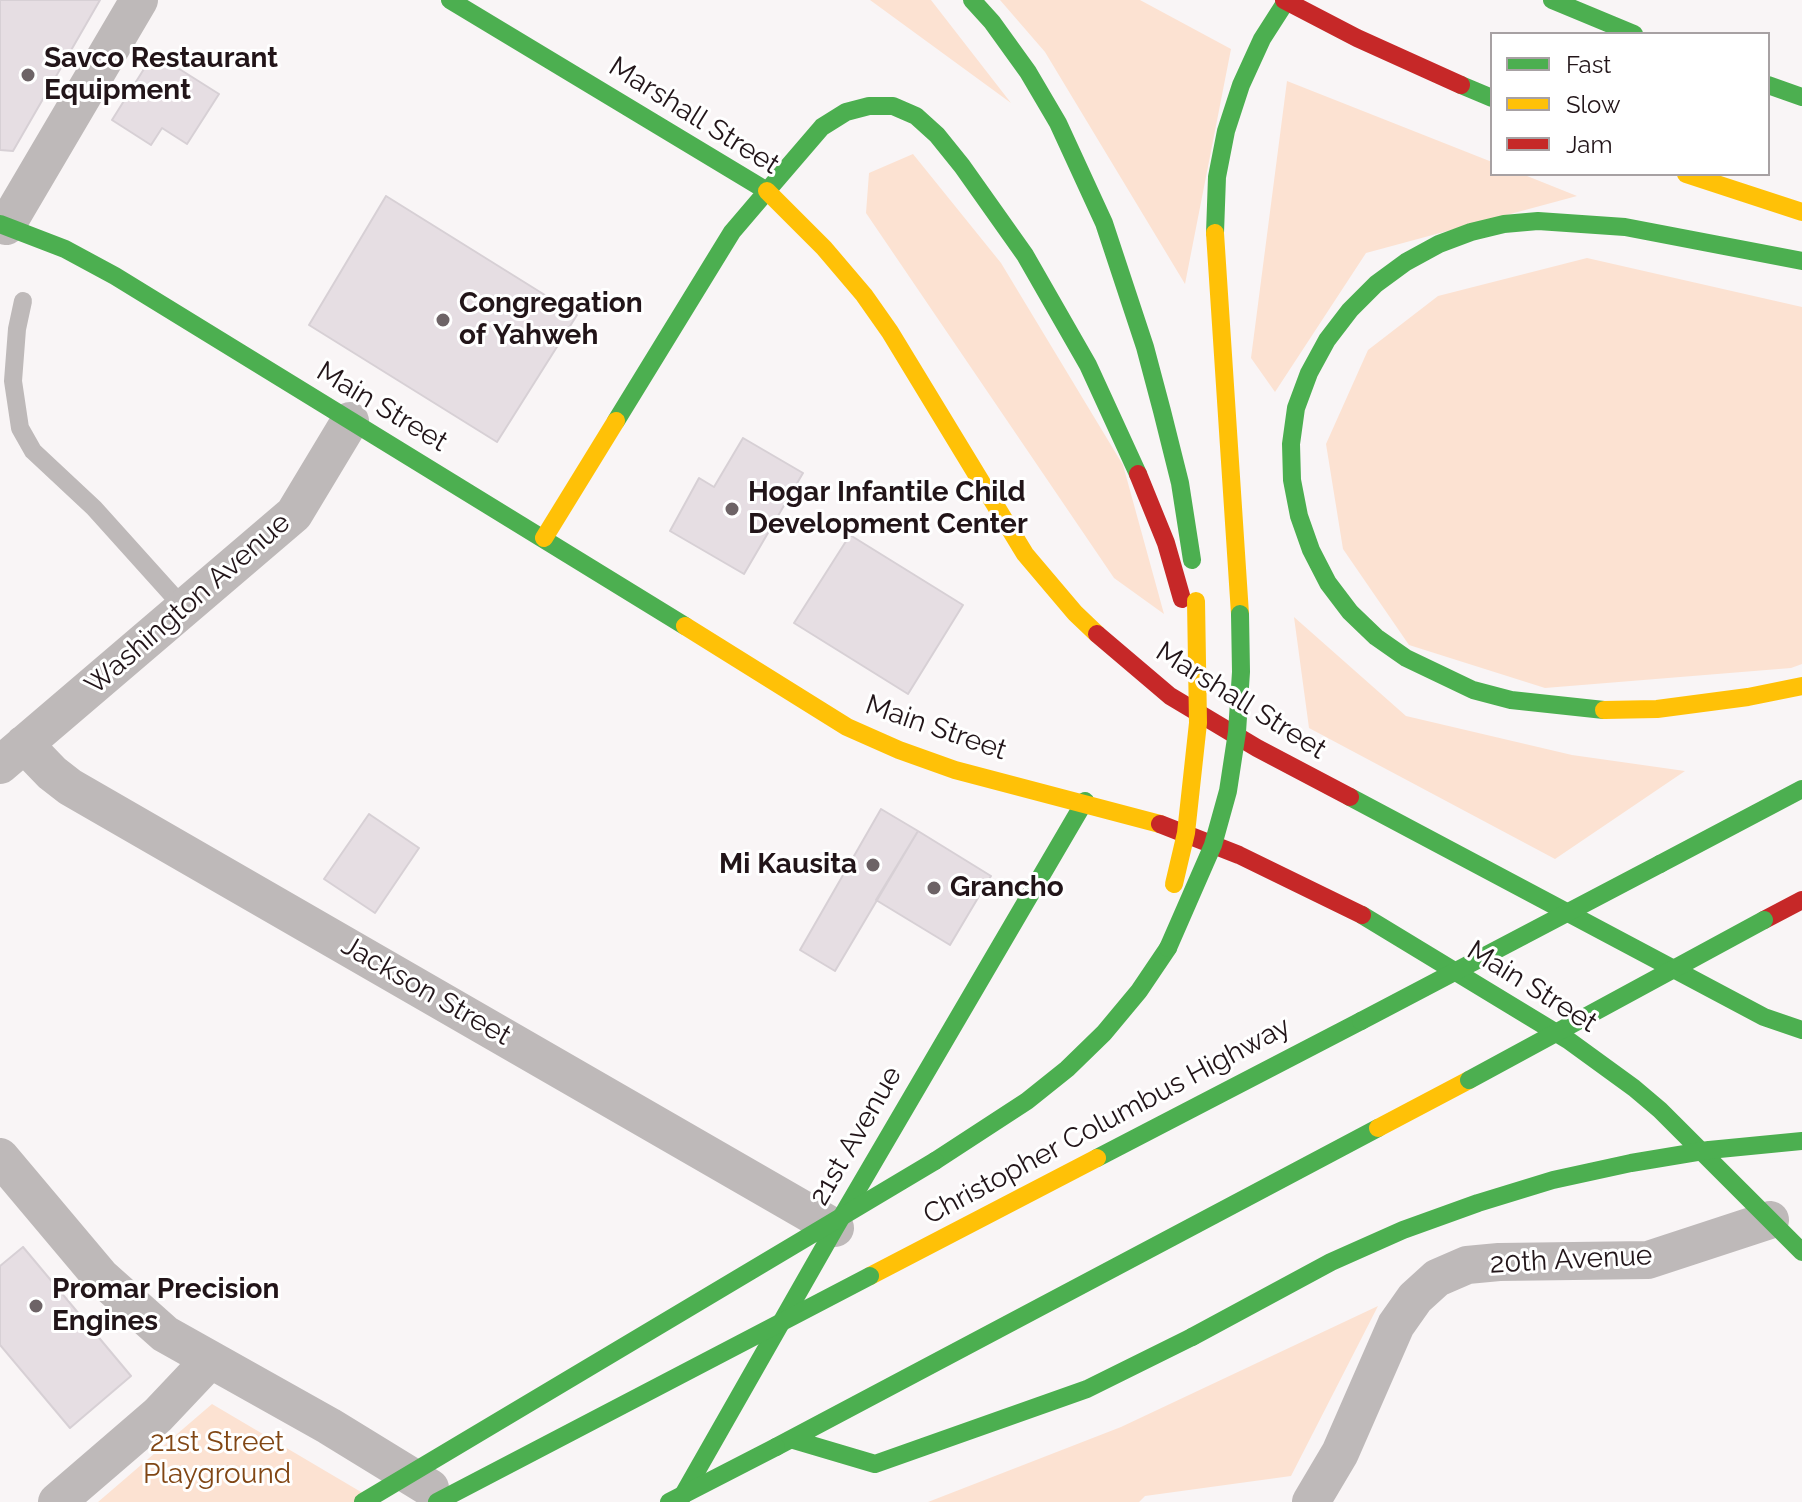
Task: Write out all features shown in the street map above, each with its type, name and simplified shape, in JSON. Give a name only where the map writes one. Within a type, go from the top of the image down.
[{"type":"main road","name":"Marshall Street","points":[[450,0],[767,191],[824,248],[864,295],[890,332],[1025,554],[1075,613],[1121,657],[1170,696],[1257,748],[1764,1017],[1802,1030]]},
{"type":"main road","points":[[972,0],[1028,72],[1058,123],[1104,223],[1145,347],[1180,483],[1190,542],[1189,600],[1198,723],[1186,833],[1161,944]]},
{"type":"main road","points":[[363,1502],[935,1161],[1027,1101],[1067,1069],[1104,1033],[1139,991],[1213,845],[1228,791],[1237,732],[1241,672],[1240,614],[1215,223],[1217,177],[1226,131],[1241,85],[1262,39],[1286,0],[1357,38],[1490,97]]},
{"type":"main road","points":[[1552,0],[1629,32]]},
{"type":"main road","points":[[1770,86],[1802,97]]},
{"type":"main road","points":[[544,538],[732,232],[822,127],[846,112],[869,106],[893,106],[916,116],[937,135],[1025,255],[1088,365],[1146,490],[1189,600]]},
{"type":"main road","points":[[1692,176],[1802,212]]},
{"type":"main road","points":[[1802,261],[1625,227],[1572,222],[1504,224],[1471,232],[1439,244],[1406,262],[1376,284],[1350,310],[1327,340],[1309,373],[1296,408],[1291,444],[1292,480],[1299,516],[1311,550],[1328,583],[1350,612],[1376,637],[1406,658],[1438,674],[1473,690],[1511,700],[1609,711],[1672,707],[1802,686]]},
{"type":"main road","name":"Main Street","points":[[3,225],[65,249],[115,276],[847,727],[955,770],[1145,818],[1239,855],[1360,914],[1568,1040],[1660,1110],[1802,1252]]},
{"type":"main road","name":"Christopher Columbus Highway","points":[[437,1502],[1802,789]]},
{"type":"main road","name":"21st Avenue","points":[[679,1502],[1085,801]]},
{"type":"main road","points":[[669,1502],[794,1440],[1802,900]]},
{"type":"main road","points":[[794,1440],[875,1464],[1087,1389],[1331,1262],[1403,1230],[1478,1203],[1553,1180],[1631,1163],[1709,1150],[1802,1141]]},
{"type":"street","points":[[3,225],[139,0]]},
{"type":"street","name":"Washington Avenue","points":[[12,755],[294,514],[350,421]]},
{"type":"street","name":"Jackson Street","points":[[12,755],[835,1228]]},
{"type":"street","points":[[0,1157],[101,1277],[165,1334],[329,1426],[455,1502]]},
{"type":"street","name":"20th Avenue","points":[[1311,1502],[1340,1453],[1396,1325],[1415,1298],[1437,1278],[1467,1265],[1499,1262],[1648,1260],[1770,1220]]},
{"type":"street","points":[[57,1502],[158,1415],[210,1360]]},
{"type":"lane","points":[[23,301],[17,329],[13,381],[20,428],[33,451],[94,508],[184,608]]},
{"type":"green space","points":[[870,0],[931,0],[1011,103]]},
{"type":"green space","points":[[1000,0],[1140,0],[1231,49],[1185,284],[1045,52]]},
{"type":"green space","points":[[1287,81],[1490,161],[1490,176],[1527,176],[1577,196],[1366,253],[1275,392],[1251,358]]},
{"type":"green space","points":[[913,154],[1001,263],[1123,465],[1164,614],[1114,578],[866,213],[869,173]]},
{"type":"green space","points":[[1587,258],[1802,307],[1802,664],[1791,668],[1545,688],[1409,645],[1343,549],[1326,444],[1368,350],[1438,296]]},
{"type":"green space","points":[[1294,617],[1406,716],[1572,755],[1685,771],[1555,859],[1309,728]]},
{"type":"green space","points":[[1378,1306],[1291,1476],[1145,1496],[1139,1502],[928,1502],[1121,1427]]},
{"type":"green space","name":"21st Street Playground","points":[[212,1404],[378,1502],[98,1502]]},
{"type":"building","name":"Savco Restaurant Equipment","points":[[0,0],[100,0],[13,151],[0,150]]},
{"type":"building","points":[[154,53],[219,94],[187,144],[162,128],[151,145],[112,120]]},
{"type":"building","name":"Congregation of Yahweh","points":[[386,196],[577,315],[497,442],[309,325]]},
{"type":"building","name":"Hogar Infantile Child Development Center","points":[[743,438],[803,473],[744,574],[670,531],[699,478],[714,487]]},
{"type":"building","points":[[850,535],[963,605],[908,694],[794,623]]},
{"type":"building","name":"Mi Kausita","points":[[881,809],[918,831],[835,971],[800,950]]},
{"type":"building","points":[[369,814],[419,848],[375,913],[324,879]]},
{"type":"building","name":"Grancho","points":[[918,831],[991,876],[950,945],[876,900]]},
{"type":"building","name":"Promar Precision Engines","points":[[23,1247],[131,1376],[70,1428],[0,1345],[0,1266]]},
{"type":"traffic: fast","points":[[450,0],[767,191],[732,232],[616,421]]},
{"type":"traffic: fast","points":[[972,0],[1028,72],[1058,123],[1104,223],[1145,347],[1162,411],[1180,483],[1192,560]]},
{"type":"traffic: fast","points":[[1215,233],[1217,177],[1226,131],[1241,85],[1262,39],[1287,0]]},
{"type":"traffic: fast","points":[[1552,0],[1629,32]]},
{"type":"traffic: fast","points":[[1461,85],[1490,97]]},
{"type":"traffic: fast","points":[[1770,86],[1802,97]]},
{"type":"traffic: fast","points":[[767,191],[822,127],[846,112],[869,106],[893,106],[916,116],[937,135],[962,166],[1025,255],[1088,365],[1138,474]]},
{"type":"traffic: fast","points":[[1604,710],[1511,700],[1473,690],[1406,658],[1376,637],[1350,612],[1328,583],[1311,550],[1299,516],[1292,480],[1291,444],[1296,408],[1309,373],[1327,340],[1350,310],[1376,284],[1406,262],[1439,244],[1504,224],[1538,221],[1625,227],[1802,261]]},
{"type":"traffic: fast","points":[[0,224],[65,249],[115,276],[685,626]]},
{"type":"traffic: fast","points":[[1168,948],[1213,845],[1228,791],[1237,732],[1241,672],[1240,614]]},
{"type":"traffic: fast","points":[[1660,864],[1802,789]]},
{"type":"traffic: fast","points":[[1350,797],[1764,1017],[1802,1030]]},
{"type":"traffic: fast","points":[[679,1502],[1085,801]]},
{"type":"traffic: fast","points":[[1361,1021],[1660,864]]},
{"type":"traffic: fast","points":[[1362,915],[1568,1040],[1634,1088],[1660,1110],[1802,1252]]},
{"type":"traffic: fast","points":[[1469,1080],[1764,920]]},
{"type":"traffic: fast","points":[[935,1161],[1027,1101],[1067,1069],[1104,1033],[1139,991],[1168,948]]},
{"type":"traffic: fast","points":[[1097,1158],[1361,1021]]},
{"type":"traffic: fast","points":[[776,1447],[1378,1128]]},
{"type":"traffic: fast","points":[[1192,1337],[1331,1262],[1403,1230],[1478,1203],[1553,1180],[1631,1163],[1709,1150],[1802,1141]]},
{"type":"traffic: fast","points":[[363,1502],[935,1161]]},
{"type":"traffic: fast","points":[[437,1502],[870,1276]]},
{"type":"traffic: fast","points":[[794,1440],[875,1464],[1087,1389],[1192,1337]]},
{"type":"traffic: fast","points":[[669,1502],[776,1447]]},
{"type":"traffic: slow","points":[[1692,176],[1802,212]]},
{"type":"traffic: slow","points":[[767,191],[824,248],[864,295],[890,332],[1025,554],[1097,634]]},
{"type":"traffic: slow","points":[[1215,233],[1240,614]]},
{"type":"traffic: slow","points":[[544,538],[616,421]]},
{"type":"traffic: slow","points":[[1174,884],[1186,833],[1198,723],[1196,601]]},
{"type":"traffic: slow","points":[[685,626],[847,727],[899,750],[955,770],[1160,824]]},
{"type":"traffic: slow","points":[[1604,710],[1657,709],[1748,697],[1802,686]]},
{"type":"traffic: slow","points":[[1378,1128],[1469,1080]]},
{"type":"traffic: slow","points":[[870,1276],[1097,1158]]},
{"type":"traffic: jam","points":[[1284,0],[1357,38],[1461,85]]},
{"type":"traffic: jam","points":[[1138,474],[1166,543],[1182,599]]},
{"type":"traffic: jam","points":[[1097,634],[1170,696],[1257,748],[1350,797]]},
{"type":"traffic: jam","points":[[1160,824],[1239,855],[1362,915]]},
{"type":"traffic: jam","points":[[1764,920],[1802,900]]},
{"type":"place","name":"Savco Restaurant Equipment","points":[[28,75]]},
{"type":"place","name":"Congregation of Yahweh","points":[[443,320]]},
{"type":"place","name":"Hogar Infantile Child Development Center","points":[[732,509]]},
{"type":"place","name":"Mi Kausita","points":[[873,865]]},
{"type":"place","name":"Grancho","points":[[934,888]]},
{"type":"place","name":"Promar Precision Engines","points":[[36,1306]]}]
